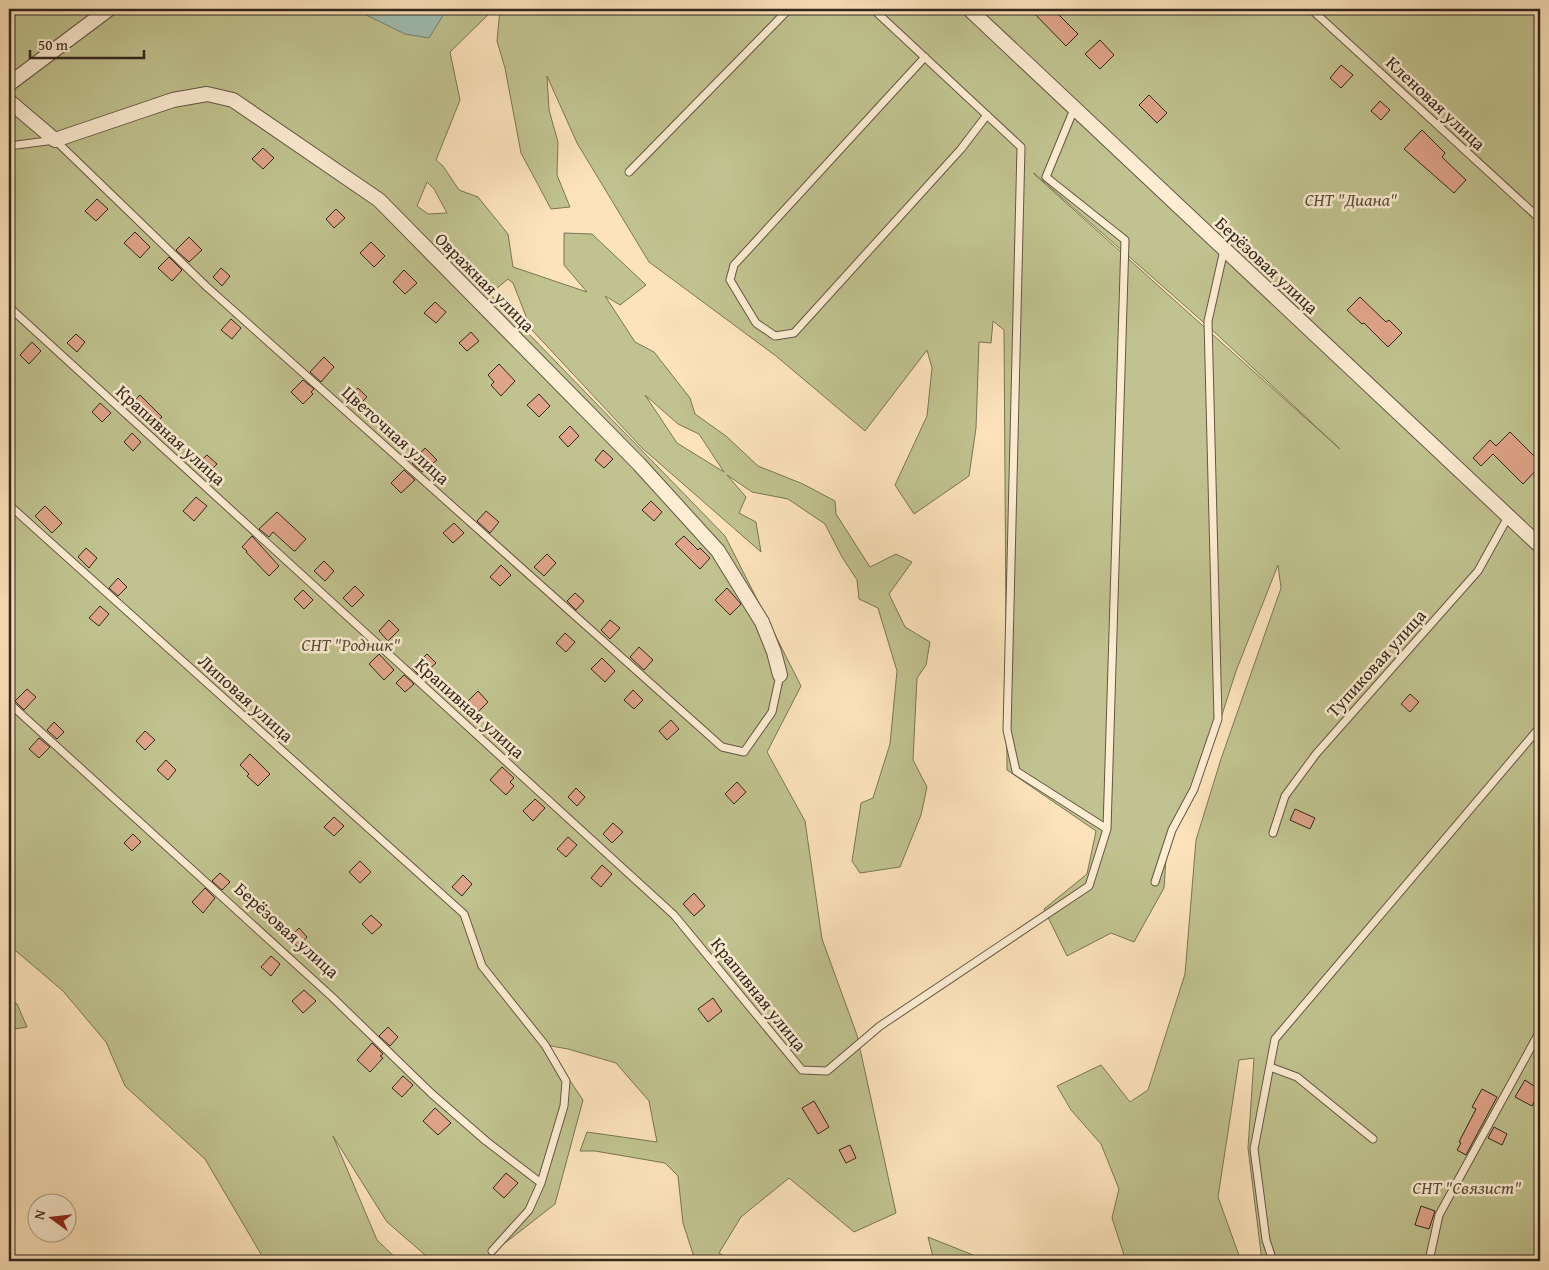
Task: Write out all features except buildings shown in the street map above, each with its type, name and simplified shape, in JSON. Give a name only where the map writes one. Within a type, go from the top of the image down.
[{"type":"street","points":[[9,84],[109,9]]},
{"type":"street","name":"Берёзовая улица","points":[[969,9],[1540,546]]},
{"type":"street","name":"Овражная улица","points":[[55,140],[173,100],[207,94],[233,100],[379,200],[640,464],[718,551],[762,622],[774,652],[780,675]]},
{"type":"street","points":[[9,101],[55,140]]},
{"type":"lane","points":[[629,172],[789,9]]},
{"type":"lane","points":[[873,9],[1021,147],[1007,730],[1016,771],[1107,829]]},
{"type":"lane","name":"Кленовая улица","points":[[1311,9],[1540,219]]},
{"type":"lane","points":[[925,57],[734,265],[730,280],[756,323],[775,336],[794,333],[961,149],[987,115]]},
{"type":"lane","points":[[1074,109],[1046,177],[1125,240],[1107,829]]},
{"type":"lane","points":[[9,146],[55,140]]},
{"type":"lane","name":"Цветочная улица","points":[[55,140],[207,286],[722,747],[744,752],[772,712],[780,675]]},
{"type":"lane","points":[[1156,882],[1172,830],[1194,789],[1218,719],[1208,321],[1224,250]]},
{"type":"lane","name":"Крапивная улица","points":[[9,307],[674,915],[802,1070],[827,1072],[880,1026],[1089,886],[1107,829]]},
{"type":"lane","name":"Липовая улица","points":[[9,505],[464,914],[482,966],[545,1045],[566,1081],[564,1106],[541,1183]]},
{"type":"lane","name":"Тупиковая улица","points":[[1273,833],[1286,796],[1316,754],[1478,571],[1508,517]]},
{"type":"lane","name":"Берёзовая улица","points":[[9,703],[332,996],[432,1094],[486,1142],[541,1183]]},
{"type":"lane","points":[[1273,1261],[1266,1240],[1254,1149],[1275,1039],[1540,727]]},
{"type":"lane","points":[[1429,1261],[1439,1215],[1540,1031]]},
{"type":"lane","points":[[1270,1066],[1298,1077],[1373,1139]]},
{"type":"lane","points":[[492,1250],[529,1210],[541,1183]]},
{"type":"green space","name":"СНТ \"Родник\"","points":[[9,9],[494,9],[450,52],[460,100],[436,160],[443,166],[459,190],[478,197],[508,234],[513,267],[587,292],[564,265],[564,233],[592,234],[646,285],[620,305],[605,296],[635,342],[654,352],[690,398],[695,414],[726,436],[758,466],[803,484],[835,501],[836,514],[870,567],[896,554],[912,562],[889,594],[905,627],[930,642],[926,665],[917,678],[913,760],[927,787],[921,815],[900,867],[860,873],[852,861],[861,803],[873,798],[890,744],[897,671],[878,608],[859,599],[857,580],[842,557],[825,524],[788,499],[752,492],[727,475],[746,497],[739,513],[756,522],[761,552],[642,448],[531,329],[513,283],[508,279],[490,294],[725,536],[801,686],[767,752],[805,821],[822,939],[857,1035],[896,1213],[854,1232],[789,1178],[741,1217],[719,1253],[732,1261],[692,1261],[694,1257],[683,1223],[678,1176],[665,1163],[595,1151],[580,1151],[587,1132],[657,1142],[649,1101],[616,1063],[568,1049],[546,1045],[583,1100],[555,1204],[482,1261],[432,1261],[387,1222],[333,1136],[377,1240],[399,1261],[265,1261],[205,1159],[125,1086],[106,1042],[63,991],[9,945]],"holes":[[[427,182],[434,189],[447,213],[428,214],[417,206]],[[645,395],[678,424],[699,434],[724,472],[677,443]]]},
{"type":"green space","points":[[500,9],[1540,9],[1540,1261],[1262,1261],[1248,1148],[1254,1058],[1239,1060],[1218,1197],[1241,1261],[1126,1261],[1112,1218],[1119,1189],[1101,1144],[1071,1110],[1057,1086],[1101,1065],[1130,1102],[1148,1090],[1185,974],[1196,840],[1221,759],[1281,588],[1278,565],[1236,671],[1214,740],[1167,845],[1164,888],[1134,942],[1111,933],[1067,956],[1044,909],[1087,874],[1096,831],[1007,770],[1004,330],[993,321],[991,343],[979,342],[976,428],[969,476],[914,514],[895,485],[927,416],[932,368],[927,350],[865,431],[776,356],[649,262],[577,143],[547,76],[549,110],[558,142],[557,175],[570,207],[551,209],[521,153],[505,68],[497,41]],"holes":[[[1034,173],[1210,328],[1340,449]]]},
{"type":"green space","points":[[9,998],[17,1004],[27,1027],[9,1030]]},
{"type":"green space","points":[[928,1237],[988,1261],[934,1261]]},
{"type":"shaded area","points":[[354,9],[447,9],[429,38],[405,34]]},
{"type":"park label","name":"СНТ \"Диана\"","points":[[1351,199]]},
{"type":"park label","name":"СНТ \"Связист\"","points":[[1467,1187]]}]
